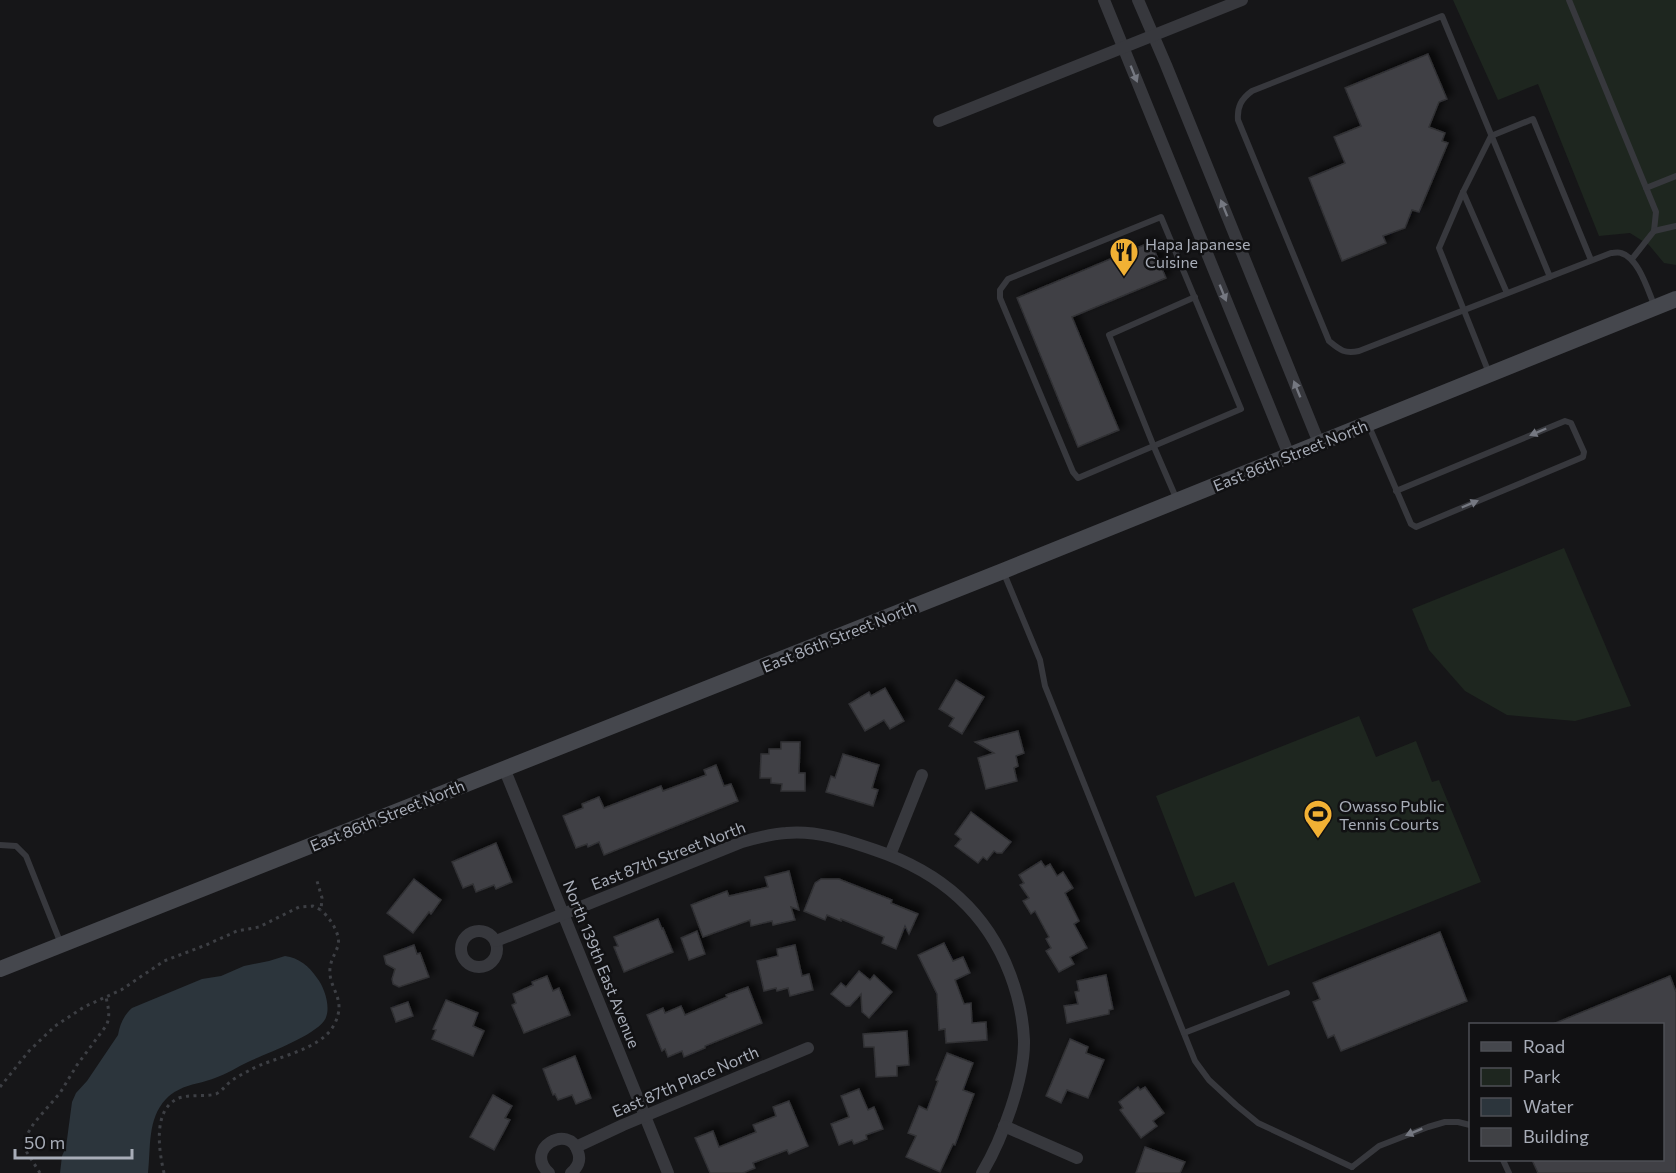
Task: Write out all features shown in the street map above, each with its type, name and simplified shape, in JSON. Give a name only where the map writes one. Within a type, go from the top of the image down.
[{"type":"main road","name":"East 86th Street North","points":[[0,969],[1003,571],[1676,299]]},
{"type":"street","points":[[1104,0],[1289,455]]},
{"type":"street","points":[[1138,0],[1171,76],[1319,443]]},
{"type":"street","points":[[939,120],[1242,0]]},
{"type":"street","name":"North 139th East Avenue","points":[[504,768],[668,1173]]},
{"type":"street","points":[[890,855],[922,775]]},
{"type":"street","name":"East 87th Street North","points":[[496,941],[742,842],[765,836],[795,832],[821,835],[839,838],[890,855],[940,882],[980,918],[990,932],[1007,966],[1017,993],[1024,1041],[1019,1084],[1004,1126],[982,1173]]},
{"type":"street","name":"East 87th Place North","points":[[576,1147],[612,1129],[808,1048]]},
{"type":"street","points":[[1004,1126],[1077,1158]]},
{"type":"street","points":[[549,1173],[541,1159],[543,1150],[553,1140],[562,1139],[571,1142],[579,1154],[577,1167],[571,1173]]},
{"type":"lane","points":[[1569,0],[1656,212],[1654,231],[1632,259]]},
{"type":"lane","points":[[1550,276],[1442,16],[1252,91],[1244,97],[1238,112],[1238,120],[1329,341],[1340,350],[1349,353],[1359,351],[1611,253],[1622,253],[1632,259],[1656,308]]},
{"type":"lane","points":[[1489,375],[1439,248],[1463,192],[1491,136],[1533,119],[1591,260]]},
{"type":"lane","points":[[1646,188],[1676,176]]},
{"type":"lane","points":[[1463,192],[1507,293]]},
{"type":"lane","points":[[1161,217],[1241,409],[1154,447],[1078,478],[1073,472],[1000,298],[1000,290],[1008,279],[1161,217]]},
{"type":"lane","points":[[1654,231],[1676,226]]},
{"type":"lane","points":[[1177,501],[1109,335],[1195,297]]},
{"type":"lane","points":[[1368,423],[1396,491],[1411,524],[1416,527],[1582,457],[1584,452],[1571,423],[1565,421],[1396,491]]},
{"type":"lane","points":[[1003,571],[1040,660],[1045,686],[1195,1061],[1209,1080],[1258,1123],[1353,1170],[1379,1146],[1445,1122],[1469,1125]]},
{"type":"lane","points":[[0,846],[16,846],[27,856],[62,945]]},
{"type":"lane","points":[[1185,1034],[1287,993]]},
{"type":"path","points":[[316,881],[322,897],[321,910]]},
{"type":"path","points":[[0,1087],[41,1038],[56,1026],[84,1007],[135,982],[164,961],[237,931],[259,927],[299,907],[308,906],[321,910],[329,919],[339,939],[330,967],[330,975],[339,1003],[331,1030],[304,1048],[251,1069],[232,1080],[219,1092],[184,1097],[171,1103],[165,1112],[160,1128],[159,1153],[164,1173]]},
{"type":"path","points":[[40,1173],[26,1151],[25,1142],[28,1133],[60,1093],[76,1065],[106,1026],[109,1012],[106,997]]},
{"type":"green space","points":[[1453,0],[1676,0],[1676,265],[1664,263],[1649,245],[1630,233],[1599,236],[1538,84],[1498,100]]},
{"type":"green space","points":[[1564,548],[1631,706],[1575,721],[1507,715],[1465,691],[1429,650],[1412,609]]},
{"type":"green space","name":"Owasso Public Tennis Courts","points":[[1359,716],[1376,757],[1416,741],[1432,782],[1439,780],[1481,882],[1268,966],[1234,882],[1195,897],[1156,796]]},
{"type":"water","points":[[285,956],[307,966],[323,987],[327,1011],[324,1021],[318,1027],[300,1039],[224,1075],[183,1088],[166,1099],[153,1125],[148,1173],[60,1173],[72,1102],[118,1035],[123,1020],[132,1008],[202,979],[221,976],[244,966]]},
{"type":"building","points":[[1428,54],[1447,99],[1439,102],[1429,127],[1445,133],[1442,141],[1448,143],[1419,212],[1412,210],[1405,228],[1383,236],[1386,243],[1342,261],[1309,178],[1345,163],[1334,137],[1361,126],[1345,88]]},
{"type":"building","points":[[1151,242],[1166,278],[1072,317],[1119,430],[1078,447],[1017,298]]},
{"type":"building","points":[[956,680],[984,697],[962,734],[949,726],[954,718],[939,709]]},
{"type":"building","points":[[885,688],[904,721],[890,729],[884,720],[865,731],[849,704],[869,692],[871,696]]},
{"type":"building","points":[[1018,731],[1024,753],[1016,756],[1018,766],[1014,768],[1017,781],[986,789],[978,758],[994,753],[975,742]]},
{"type":"building","points":[[781,742],[800,742],[799,773],[805,773],[805,791],[781,791],[782,784],[771,783],[771,778],[760,778],[761,754],[769,754],[769,749],[781,749]]},
{"type":"building","points":[[843,754],[879,765],[872,788],[878,790],[873,806],[826,792],[831,776],[835,778]]},
{"type":"building","points":[[716,765],[724,786],[731,784],[738,801],[604,855],[599,842],[588,847],[587,844],[576,848],[563,816],[583,808],[582,804],[599,797],[604,808],[661,786],[663,791],[706,775],[704,770]]},
{"type":"building","points":[[971,812],[1011,842],[1002,853],[994,851],[987,860],[983,857],[978,863],[955,846],[961,839],[955,834]]},
{"type":"building","points":[[496,843],[512,882],[496,889],[494,885],[476,892],[473,884],[463,888],[452,862]]},
{"type":"building","points":[[1041,861],[1045,867],[1050,864],[1057,876],[1063,872],[1073,888],[1065,893],[1079,921],[1074,924],[1087,948],[1070,957],[1074,964],[1059,972],[1046,951],[1051,948],[1046,939],[1049,937],[1035,911],[1031,914],[1023,901],[1029,898],[1020,885],[1024,883],[1019,875]]},
{"type":"building","points":[[789,871],[799,910],[791,907],[795,920],[773,925],[772,921],[751,926],[750,920],[703,937],[691,905],[727,891],[729,896],[768,887],[765,877]]},
{"type":"building","points":[[414,879],[441,900],[413,933],[387,913]]},
{"type":"building","points":[[821,879],[839,879],[892,900],[891,903],[918,914],[909,934],[905,926],[896,949],[882,943],[884,937],[841,919],[841,921],[827,915],[825,920],[804,911],[815,883]]},
{"type":"building","points":[[658,919],[673,952],[624,972],[614,947],[618,946],[614,937]]},
{"type":"building","points":[[697,931],[705,954],[689,960],[681,938]]},
{"type":"building","points":[[1440,932],[1467,1001],[1341,1051],[1334,1035],[1328,1038],[1313,1002],[1320,999],[1313,983]]},
{"type":"building","points":[[944,943],[953,961],[963,957],[970,973],[955,980],[964,1004],[971,1003],[972,1023],[986,1022],[987,1040],[946,1043],[945,1029],[939,1030],[937,994],[918,955]]},
{"type":"building","points":[[414,945],[417,954],[420,953],[429,977],[399,987],[393,984],[395,969],[386,964],[384,956]]},
{"type":"building","points":[[795,945],[802,976],[809,974],[813,990],[790,996],[788,988],[764,991],[757,961],[778,956],[777,949]]},
{"type":"building","points":[[859,971],[870,980],[874,975],[892,992],[869,1018],[862,1012],[861,994],[850,1006],[846,1006],[831,994],[841,983],[846,987]]},
{"type":"building","points":[[1106,975],[1113,1009],[1109,1010],[1109,1014],[1067,1023],[1064,1006],[1078,1004],[1075,992],[1079,991],[1077,981]]},
{"type":"building","points":[[547,976],[553,991],[559,988],[570,1015],[524,1033],[512,1005],[516,1003],[513,994]]},
{"type":"building","points":[[1670,976],[1676,992],[1676,1173],[1538,1173],[1532,1161],[1664,1161],[1664,1023],[1555,1023]]},
{"type":"building","points":[[748,987],[762,1023],[684,1057],[682,1051],[668,1057],[665,1049],[662,1051],[647,1015],[663,1008],[665,1013],[681,1006],[685,1015]]},
{"type":"building","points":[[446,1000],[478,1013],[473,1026],[484,1031],[473,1056],[432,1039],[436,1030],[433,1029]]},
{"type":"building","points":[[408,1002],[413,1016],[396,1022],[391,1008]]},
{"type":"building","points":[[907,1031],[909,1065],[897,1066],[897,1076],[876,1077],[874,1047],[864,1047],[863,1034]]},
{"type":"building","points":[[1070,1039],[1088,1047],[1086,1053],[1104,1060],[1088,1098],[1067,1090],[1061,1103],[1046,1096]]},
{"type":"building","points":[[947,1053],[973,1063],[963,1090],[974,1094],[955,1145],[953,1144],[940,1172],[906,1157],[916,1136],[908,1133],[919,1106],[927,1110]]},
{"type":"building","points":[[575,1056],[591,1098],[576,1104],[572,1095],[558,1100],[555,1094],[553,1095],[543,1069]]},
{"type":"building","points":[[1138,1087],[1140,1090],[1145,1087],[1164,1113],[1153,1121],[1157,1126],[1141,1138],[1120,1110],[1123,1108],[1119,1102]]},
{"type":"building","points":[[859,1089],[868,1110],[874,1107],[883,1129],[866,1135],[867,1139],[854,1144],[852,1140],[839,1145],[831,1124],[849,1117],[841,1096]]},
{"type":"building","points":[[493,1095],[512,1106],[505,1118],[510,1120],[494,1150],[470,1137]]},
{"type":"building","points":[[789,1101],[808,1146],[789,1154],[787,1150],[753,1163],[755,1168],[743,1173],[710,1173],[695,1138],[713,1131],[719,1147],[756,1132],[753,1125],[776,1116],[773,1107]]},
{"type":"building","points":[[1145,1147],[1185,1162],[1180,1173],[1136,1173]]},
{"type":"place","name":"Hapa Japanese Cuisine","points":[[1124,278]]},
{"type":"place","name":"Owasso Public Tennis Courts","points":[[1318,840]]}]
